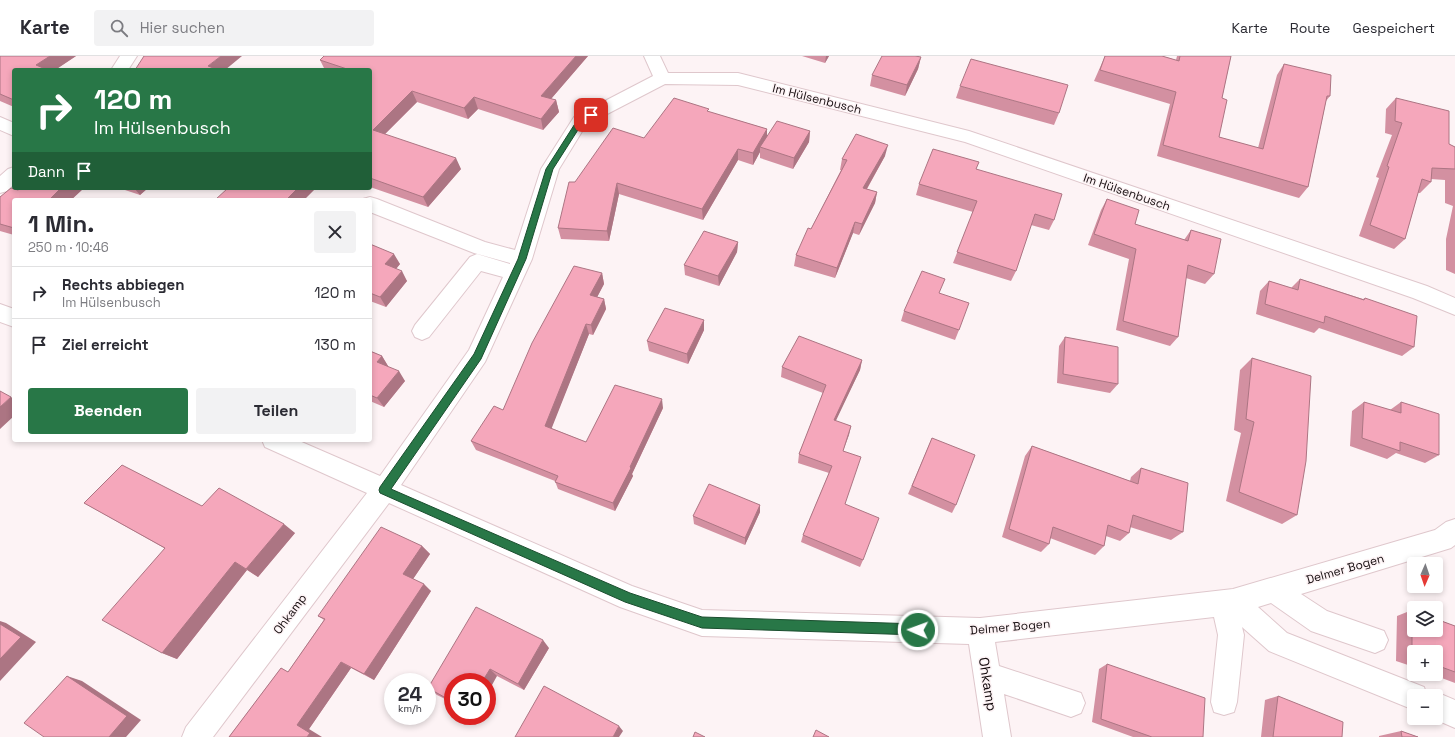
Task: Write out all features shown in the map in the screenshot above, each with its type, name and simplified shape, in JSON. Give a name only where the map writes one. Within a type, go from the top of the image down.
[{"type":"street","points":[[120,68],[129,56]]},
{"type":"street","points":[[652,56],[662,78]]},
{"type":"street","name":"Im Hülsenbusch","points":[[384,490],[477,356],[519,266],[550,169],[580,121],[662,78],[738,79],[969,137],[1420,292],[1455,307]]},
{"type":"street","points":[[0,123],[12,129]]},
{"type":"street","points":[[0,186],[12,176]]},
{"type":"street","points":[[372,205],[481,248],[519,266]]},
{"type":"street","points":[[422,331],[477,262],[519,266]]},
{"type":"street","points":[[0,312],[12,318]]},
{"type":"street","name":"Delmer Bogen","points":[[277,442],[629,598],[702,623],[980,632],[1228,602],[1442,540],[1455,530]]},
{"type":"street","name":"Ohkamp","points":[[196,737],[384,490]]},
{"type":"street","points":[[1273,590],[1320,622],[1375,640]]},
{"type":"street","points":[[1228,602],[1278,642],[1407,694]]},
{"type":"street","points":[[1224,702],[1231,635],[1228,602]]},
{"type":"street","name":"Ohkamp","points":[[980,632],[997,737]]},
{"type":"street","points":[[987,674],[1071,703]]},
{"type":"street","points":[[1443,709],[1455,714]]},
{"type":"building","points":[[0,56],[50,56],[36,65],[43,68],[12,68],[12,99],[0,94]]},
{"type":"building","points":[[144,56],[221,56],[208,66],[214,68],[136,68]]},
{"type":"building","points":[[324,56],[576,56],[541,96],[556,100],[541,119],[474,97],[464,108],[412,91],[373,130],[456,158],[423,197],[372,179],[372,68],[344,68],[320,60]]},
{"type":"building","points":[[882,56],[921,57],[907,85],[872,75]]},
{"type":"building","points":[[1105,56],[1162,56],[1179,61],[1180,56],[1231,56],[1222,98],[1227,100],[1219,137],[1263,149],[1284,64],[1331,75],[1330,96],[1327,96],[1308,187],[1163,145],[1176,92],[1100,70]]},
{"type":"building","points":[[971,59],[1068,85],[1059,113],[960,86]]},
{"type":"building","points":[[674,98],[709,109],[707,111],[767,129],[753,153],[738,149],[702,209],[617,183],[607,231],[558,228],[569,182],[575,182],[613,128],[644,138]]},
{"type":"building","points":[[1396,98],[1449,111],[1449,144],[1455,147],[1455,169],[1432,168],[1431,182],[1422,179],[1405,239],[1370,225],[1389,167],[1387,166],[1402,123],[1395,121]]},
{"type":"building","points":[[777,121],[810,131],[794,158],[760,147]]},
{"type":"building","points":[[856,134],[888,145],[863,188],[877,192],[862,224],[855,222],[837,268],[796,255],[808,228],[811,229],[847,160],[842,159]]},
{"type":"building","points":[[933,149],[979,162],[976,169],[1062,194],[1054,220],[1035,214],[1016,271],[957,252],[977,201],[919,184]]},
{"type":"building","points":[[11,188],[12,190],[59,190],[51,198],[12,198],[12,227],[0,224],[0,197]]},
{"type":"building","points":[[226,190],[296,190],[288,198],[217,198]]},
{"type":"building","points":[[1107,199],[1139,210],[1135,224],[1188,241],[1191,230],[1221,239],[1214,274],[1188,265],[1178,337],[1123,321],[1136,249],[1094,234]]},
{"type":"building","points":[[704,231],[738,242],[718,276],[684,265]]},
{"type":"building","points":[[372,245],[394,254],[385,264],[402,271],[380,297],[372,294]]},
{"type":"building","points":[[574,266],[602,273],[590,295],[604,299],[591,325],[586,324],[545,426],[586,442],[615,385],[662,399],[630,467],[631,468],[613,503],[555,482],[558,476],[471,441],[494,406],[503,410],[532,343]]},
{"type":"building","points":[[922,271],[945,279],[939,293],[969,303],[959,330],[904,311]]},
{"type":"building","points":[[1300,279],[1364,300],[1365,298],[1417,316],[1414,347],[1325,316],[1324,323],[1265,304],[1269,281],[1298,290]]},
{"type":"building","points":[[665,308],[704,320],[687,354],[647,341]]},
{"type":"building","points":[[799,336],[862,360],[834,420],[851,426],[843,451],[861,457],[845,504],[879,518],[863,560],[803,535],[832,466],[799,454],[826,385],[782,367]]},
{"type":"building","points":[[1065,337],[1118,347],[1118,384],[1063,374]]},
{"type":"building","points":[[372,352],[382,356],[377,362],[399,371],[377,398],[372,396]]},
{"type":"building","points":[[1252,358],[1311,376],[1306,461],[1297,515],[1239,492],[1254,422],[1246,419]]},
{"type":"building","points":[[0,391],[11,397],[0,407]]},
{"type":"building","points":[[1364,402],[1401,413],[1401,402],[1439,414],[1439,455],[1400,442],[1400,451],[1362,438]]},
{"type":"building","points":[[932,438],[975,455],[956,505],[912,486]]},
{"type":"building","points":[[1032,446],[1138,484],[1141,468],[1188,483],[1183,532],[1133,515],[1129,533],[1108,525],[1104,546],[1053,527],[1049,544],[1009,529]]},
{"type":"building","points":[[122,465],[202,506],[219,488],[284,524],[246,569],[235,562],[162,653],[102,620],[165,548],[84,503]]},
{"type":"building","points":[[709,484],[760,505],[745,538],[693,516]]},
{"type":"building","points":[[381,527],[422,546],[403,574],[424,584],[364,674],[341,662],[297,725],[310,733],[307,737],[229,737],[281,668],[288,672],[325,619],[318,616]]},
{"type":"building","points":[[476,607],[543,640],[518,684],[490,669],[488,673],[444,673],[444,697],[436,692],[436,674]]},
{"type":"building","points":[[1443,622],[1455,626],[1455,672],[1443,668],[1443,645],[1412,645],[1412,637],[1443,637]]},
{"type":"building","points":[[0,624],[21,637],[0,659]]},
{"type":"building","points":[[1107,664],[1205,698],[1203,737],[1152,737],[1101,719]]},
{"type":"building","points":[[67,676],[127,716],[109,737],[44,737],[24,723]]},
{"type":"building","points":[[544,686],[619,726],[613,737],[515,737]]},
{"type":"building","points":[[1278,696],[1343,722],[1342,737],[1273,737]]},
{"type":"building","points":[[816,730],[829,737],[813,737]]},
{"type":"building","points":[[1401,731],[1418,737],[1402,737]]},
{"type":"building","points":[[695,732],[705,737],[693,737]]},
{"type":"route","points":[[591,115],[580,121],[550,169],[522,259],[477,356],[384,490],[629,598],[702,623],[918,630]]}]
